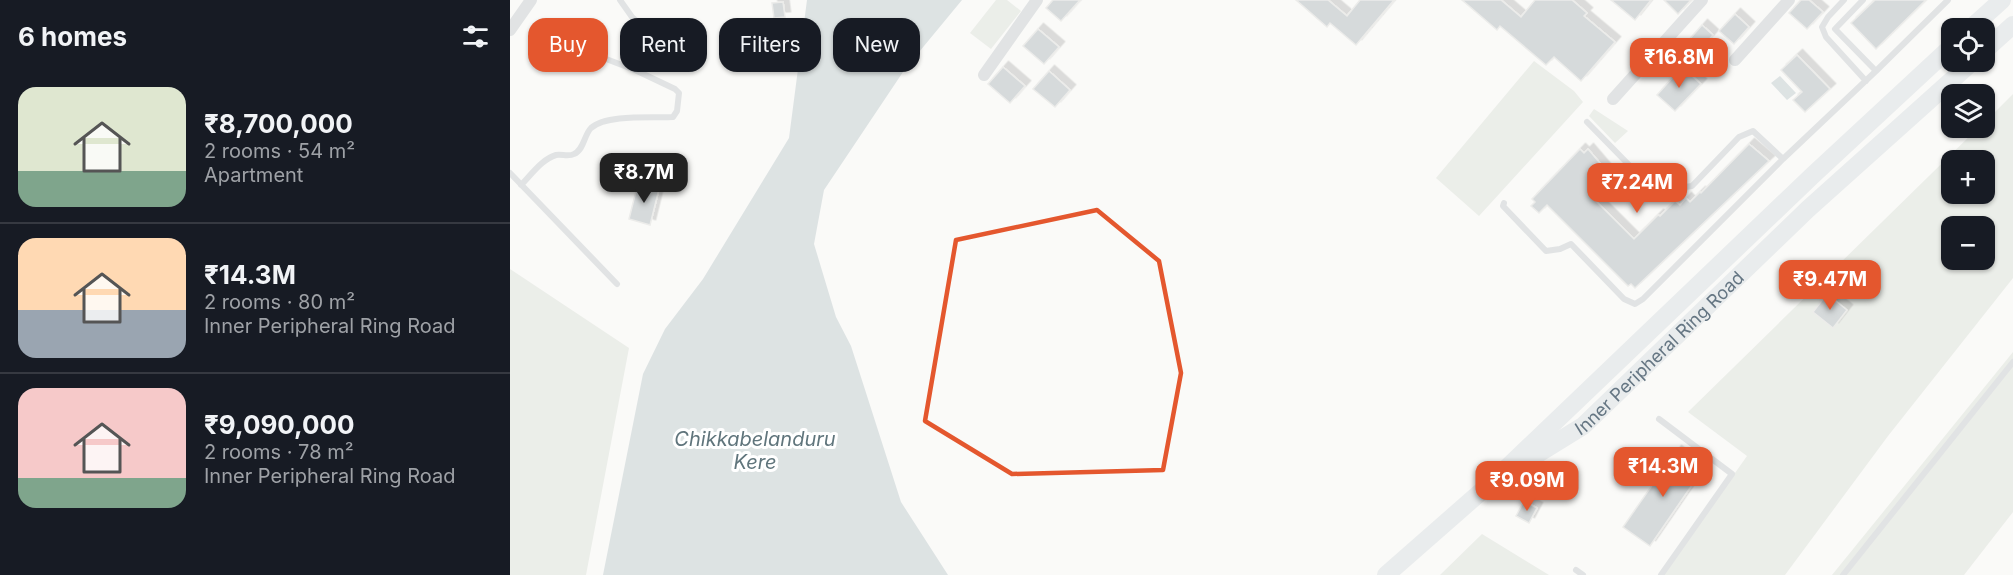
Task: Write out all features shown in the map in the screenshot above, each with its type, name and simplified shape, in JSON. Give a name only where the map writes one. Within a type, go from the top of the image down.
[{"type":"main road","points":[[1982,18],[2001,0]]},
{"type":"main road","points":[[1995,41],[2013,25]]},
{"type":"main road","name":"Inner Peripheral Ring Road","points":[[1401,575],[1492,482],[1813,175],[1941,56]]},
{"type":"main road","name":"Inner Peripheral Ring Road","points":[[1386,575],[1492,482],[1583,426],[1809,209],[1961,72]]},
{"type":"street","points":[[510,30],[531,0]]},
{"type":"street","points":[[984,75],[1037,0]]},
{"type":"street","points":[[1613,99],[1702,0]]},
{"type":"street","points":[[1735,60],[1789,0]]},
{"type":"lane","points":[[620,0],[633,18]]},
{"type":"lane","points":[[1844,0],[1822,27],[1826,37],[1866,81]]},
{"type":"lane","points":[[1863,0],[1835,29],[1876,71]]},
{"type":"lane","points":[[1504,203],[1503,206],[1546,251],[1560,249],[1571,244],[1624,300],[1635,304],[1643,299],[1783,159],[1948,0]]},
{"type":"lane","points":[[521,185],[549,159],[557,155],[573,156],[579,151],[587,132],[595,124],[606,120],[673,117],[677,111],[679,93],[668,85],[639,72]]},
{"type":"lane","points":[[1587,122],[1632,168],[1633,172],[1659,188],[1692,186],[1739,137],[1753,131],[1783,159]]},
{"type":"lane","points":[[510,173],[617,285]]},
{"type":"lane","points":[[1843,575],[2013,362]]},
{"type":"lane","points":[[1659,419],[1732,474],[1661,575]]},
{"type":"lane","points":[[1576,570],[1583,575]]},
{"type":"highlighted area","points":[[1097,210],[1159,261],[1181,373],[1163,470],[1012,474],[925,421],[956,240]]},
{"type":"shaded area","points":[[996,0],[1007,0],[1021,11],[991,49],[970,33]]},
{"type":"shaded area","points":[[1534,61],[1574,91],[1583,102],[1479,216],[1436,178]]},
{"type":"shaded area","points":[[2013,94],[2013,278],[1888,436],[1785,575],[1663,575],[1747,456],[1688,412],[1941,164],[1941,204],[1995,204],[1995,150],[1956,150],[1968,138],[1995,138],[1995,112]]},
{"type":"shaded area","points":[[1594,109],[1628,131],[1615,143],[1589,116]]},
{"type":"shaded area","points":[[510,269],[629,348],[586,575],[510,575]]},
{"type":"shaded area","points":[[2013,352],[2013,512],[1964,575],[1832,575]]},
{"type":"shaded area","points":[[1482,534],[1549,575],[1440,575]]},
{"type":"water","name":"Chikkabelanduru Kere","points":[[807,0],[962,0],[920,51],[920,18],[833,18],[833,72],[903,72],[824,190],[814,244],[836,317],[851,346],[901,502],[948,575],[603,575],[643,374],[665,329],[703,279],[789,138],[798,72],[821,72],[821,18],[805,18]]},
{"type":"water","points":[[1780,76],[1796,93],[1787,100],[1771,83]]},
{"type":"building","points":[[1053,0],[1080,0],[1061,21],[1046,8]]},
{"type":"building","points":[[1296,0],[1328,0],[1347,16],[1360,0],[1394,0],[1356,45],[1330,23],[1327,27]]},
{"type":"building","points":[[1462,0],[1501,0],[1521,17],[1535,0],[1572,0],[1587,13],[1584,16],[1615,42],[1581,81],[1554,57],[1546,65],[1500,26],[1497,30]]},
{"type":"building","points":[[1611,0],[1651,0],[1635,20]]},
{"type":"building","points":[[1664,0],[1691,0],[1678,14]]},
{"type":"building","points":[[1801,0],[1809,0],[1823,12],[1807,29],[1789,13]]},
{"type":"building","points":[[1875,0],[1926,0],[1876,49],[1851,23]]},
{"type":"building","points":[[783,2],[785,17],[774,18],[772,3]]},
{"type":"building","points":[[1735,14],[1749,27],[1734,44],[1719,31]]},
{"type":"building","points":[[1702,25],[1713,35],[1691,60],[1680,50]]},
{"type":"building","points":[[1038,29],[1059,47],[1044,64],[1023,46]]},
{"type":"building","points":[[1797,55],[1830,89],[1805,112],[1793,100],[1802,92],[1781,70]]},
{"type":"building","points":[[1003,67],[1025,86],[1010,103],[988,84]]},
{"type":"building","points":[[1682,67],[1701,84],[1675,111],[1657,95]]},
{"type":"building","points":[[1049,71],[1070,90],[1055,107],[1033,89]]},
{"type":"building","points":[[1749,144],[1769,161],[1635,288],[1631,284],[1628,286],[1547,205],[1539,213],[1531,206],[1535,202],[1532,199],[1580,149],[1584,153],[1588,149],[1605,169],[1602,172],[1606,176],[1589,194],[1634,239],[1675,201],[1680,205],[1686,198],[1690,202],[1701,193]]},
{"type":"building","points":[[638,183],[659,189],[650,225],[629,219]]},
{"type":"building","points":[[1827,294],[1847,310],[1833,328],[1813,312]]},
{"type":"building","points":[[1676,451],[1703,469],[1650,546],[1623,527]]},
{"type":"building","points":[[1524,501],[1537,508],[1529,523],[1516,516]]}]
